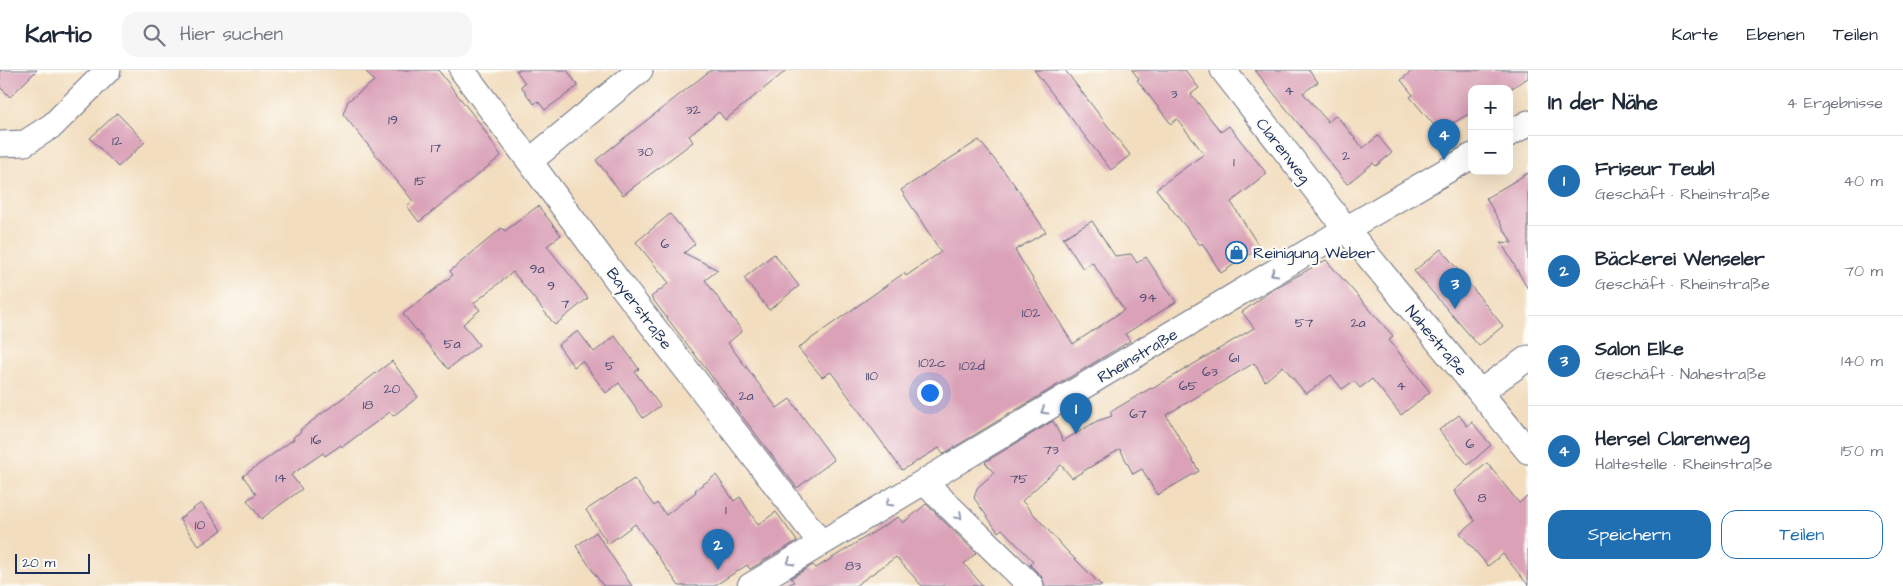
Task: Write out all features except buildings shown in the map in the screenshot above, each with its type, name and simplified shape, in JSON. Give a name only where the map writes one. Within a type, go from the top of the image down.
[{"type":"street","points":[[0,144],[25,143],[53,125],[108,70]]},
{"type":"street","name":"Bayerstraße","points":[[462,70],[624,289],[821,543]]},
{"type":"street","points":[[530,161],[640,70]]},
{"type":"street","name":"Clarenweg","points":[[1222,70],[1346,229]]},
{"type":"street","points":[[1513,132],[1528,123]]},
{"type":"street","name":"Rheinstraße","points":[[750,586],[1346,229],[1468,158]]},
{"type":"street","name":"Nahestraße","points":[[1346,229],[1528,451]]},
{"type":"street","points":[[1480,392],[1528,358]]},
{"type":"street","points":[[924,482],[1031,586]]},
{"type":"place","name":"Hersel Clarenweg","points":[[1444,160]]},
{"type":"place","name":"Reinigung Weber","points":[[1237,252]]},
{"type":"place","name":"Salon Elke","points":[[1455,309]]},
{"type":"place","name":"Friseur Teubl","points":[[1076,434]]},
{"type":"place","name":"Bäckerei Wenseler","points":[[718,570]]}]
